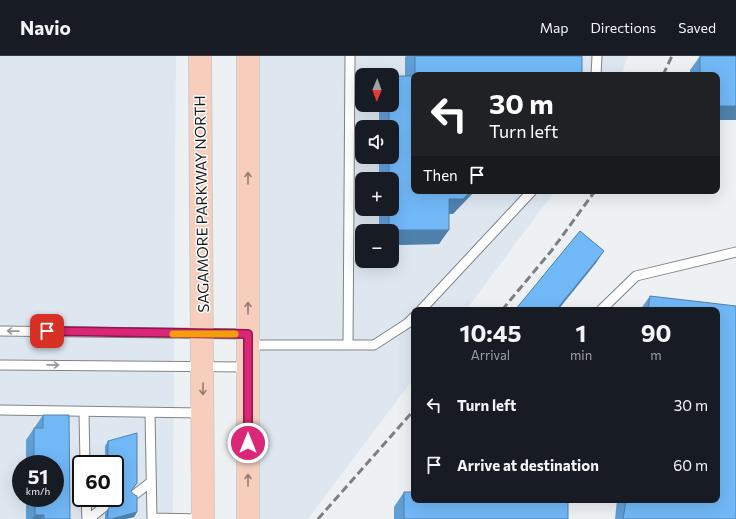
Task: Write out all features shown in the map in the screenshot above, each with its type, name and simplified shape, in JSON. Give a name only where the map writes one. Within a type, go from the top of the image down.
[{"type":"main road","name":"SAGAMORE PARKWAY NORTH","points":[[200,56],[203,519]]},
{"type":"main road","points":[[248,56],[248,519]]},
{"type":"lane","points":[[348,344],[350,56]]},
{"type":"lane","points":[[596,72],[597,56]]},
{"type":"lane","points":[[424,307],[529,194]]},
{"type":"lane","points":[[604,307],[636,276],[736,252]]},
{"type":"lane","points":[[0,331],[203,334],[248,340],[374,345],[411,320]]},
{"type":"lane","points":[[0,365],[248,367]]},
{"type":"lane","points":[[0,410],[202,413]]},
{"type":"lane","points":[[84,412],[86,455]]},
{"type":"lane","points":[[150,413],[152,518],[203,519]]},
{"type":"lane","points":[[134,495],[151,482]]},
{"type":"lane","points":[[87,507],[88,519]]},
{"type":"lane","points":[[88,519],[104,507]]},
{"type":"shaded area","points":[[0,56],[176,56],[173,519],[0,519]]},
{"type":"shaded area","points":[[249,56],[628,56],[622,72],[411,72],[411,194],[553,194],[468,307],[411,307],[411,382],[308,519],[249,519]]},
{"type":"building","points":[[415,56],[582,56],[582,72],[415,72]]},
{"type":"building","points":[[700,56],[736,56],[736,106],[720,106],[720,72],[700,72]]},
{"type":"building","points":[[399,76],[411,76],[411,194],[468,194],[463,199],[449,199],[449,230],[399,230],[399,224],[389,224],[389,216],[399,216],[399,172],[389,172],[389,164],[399,164],[399,120],[389,120],[389,112],[399,112]]},
{"type":"building","points":[[580,231],[604,251],[558,307],[517,307]]},
{"type":"building","points":[[650,296],[736,306],[736,519],[623,519],[626,503],[720,503],[720,307],[648,307]]},
{"type":"building","points":[[43,415],[69,415],[70,519],[44,519],[44,515],[35,515],[35,507],[64,507],[64,455],[34,455],[34,428],[43,428]]},
{"type":"building","points":[[137,433],[137,483],[131,491],[137,496],[137,512],[111,519],[108,519],[108,509],[110,507],[124,507],[124,455],[108,455],[108,441]]},
{"type":"building","points":[[404,492],[411,492],[411,503],[568,503],[568,519],[404,519]]},
{"type":"railway","points":[[664,72],[672,56]]},
{"type":"railway","points":[[504,307],[552,250],[593,194]]},
{"type":"railway","points":[[318,519],[411,413]]},
{"type":"slow traffic","points":[[173,334],[235,334]]},
{"type":"route","points":[[47,331],[248,334],[248,443]]}]
